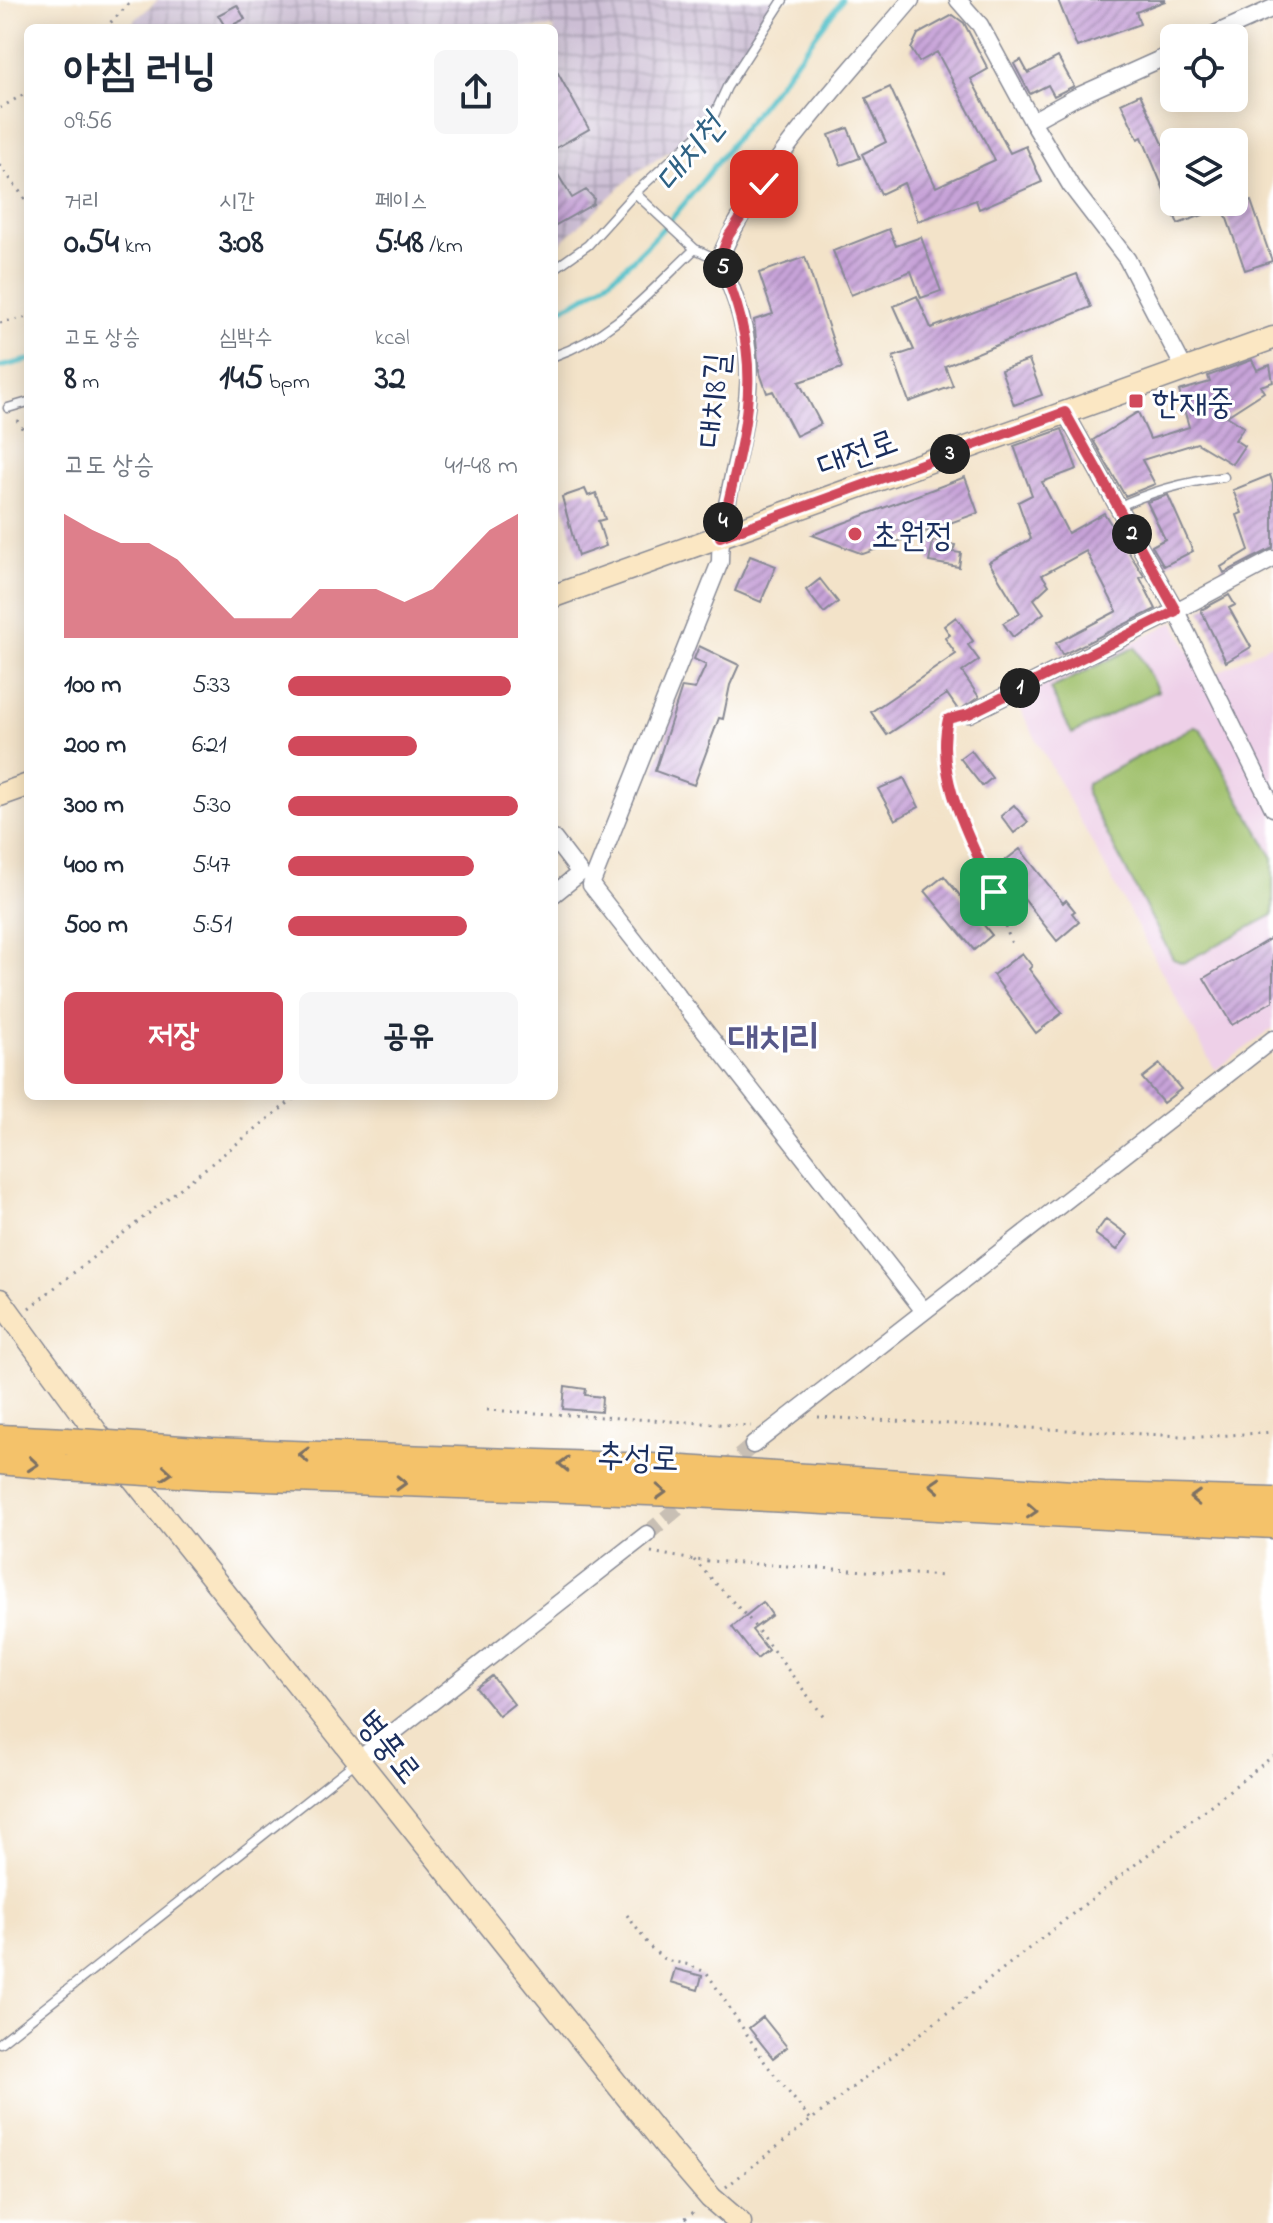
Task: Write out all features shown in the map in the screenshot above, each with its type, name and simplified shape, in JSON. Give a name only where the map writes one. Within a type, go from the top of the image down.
[{"type":"main road","name":"추성로","points":[[0,1438],[66,1454]]},
{"type":"main road","name":"추성로","points":[[0,1461],[66,1454],[675,1493],[1273,1525]]},
{"type":"main road","name":"추성로","points":[[211,1463],[652,1467],[1104,1496],[1273,1501]]},
{"type":"street","points":[[719,260],[729,235],[799,132],[911,0]]},
{"type":"street","points":[[958,0],[980,25],[1071,186],[1127,259],[1185,370]]},
{"type":"street","points":[[1237,24],[1273,8]]},
{"type":"street","points":[[1032,121],[1076,97],[1160,59]]},
{"type":"street","name":"대치8길","points":[[585,879],[720,562],[720,537],[744,427],[751,365],[745,324],[719,260]]},
{"type":"street","name":"대전로","points":[[558,595],[1273,338]]},
{"type":"street","points":[[1065,412],[1176,611],[1273,808]]},
{"type":"street","points":[[969,714],[1273,559]]},
{"type":"street","points":[[0,795],[24,786]]},
{"type":"street","points":[[558,844],[924,1311]]},
{"type":"street","points":[[558,892],[585,879]]},
{"type":"street","points":[[753,1445],[1273,1039]]},
{"type":"street","name":"병풍로","points":[[7,1308],[97,1433],[358,1760],[711,2198],[740,2223]]},
{"type":"street","points":[[358,1760],[647,1534]]},
{"type":"lane","points":[[558,266],[588,245],[635,193],[710,124],[727,87],[783,0]]},
{"type":"lane","points":[[635,193],[695,249],[719,260]]},
{"type":"lane","points":[[558,355],[575,349],[631,313],[695,249]]},
{"type":"lane","points":[[8,408],[24,403]]},
{"type":"lane","points":[[1117,508],[1145,494],[1181,483],[1224,477]]},
{"type":"lane","points":[[0,2043],[358,1760]]},
{"type":"path","points":[[109,24],[133,0]]},
{"type":"path","points":[[0,108],[24,94]]},
{"type":"path","points":[[0,165],[24,198]]},
{"type":"path","points":[[0,323],[24,318]]},
{"type":"path","points":[[8,408],[24,432]]},
{"type":"path","points":[[969,714],[948,719],[945,758],[964,824],[1012,944]]},
{"type":"path","points":[[7,1308],[292,1100]]},
{"type":"path","points":[[803,1406],[814,1416],[863,1421],[1201,1437],[1273,1432]]},
{"type":"path","points":[[487,1410],[775,1428]]},
{"type":"path","points":[[632,1546],[665,1557],[694,1560],[944,1576]]},
{"type":"path","points":[[694,1560],[749,1619],[825,1718]]},
{"type":"path","points":[[679,2223],[1273,1756]]},
{"type":"path","points":[[627,1915],[650,1947],[665,1960],[690,1965],[707,1973],[766,2064],[811,2120]]},
{"type":"shaded area","points":[[158,0],[777,0],[699,119],[674,148],[634,174],[558,245],[558,24],[131,24]]},
{"type":"shaded area","points":[[1174,622],[1204,680],[1273,643],[1273,1028],[1215,1070],[1015,700]]},
{"type":"green space","points":[[1135,647],[1158,691],[1072,734],[1050,689]]},
{"type":"green space","points":[[1193,727],[1200,728],[1273,858],[1273,915],[1183,963],[1173,959],[1086,794],[1087,784]]},
{"type":"building","points":[[1058,0],[1165,1],[1136,12],[1140,24],[1077,47]]},
{"type":"building","points":[[237,5],[245,19],[234,24],[224,24],[218,15]]},
{"type":"building","points":[[953,15],[964,23],[988,69],[971,79],[1010,153],[1026,146],[1042,182],[979,209],[976,200],[918,221],[904,183],[881,194],[862,154],[886,142],[866,98],[890,87],[936,187],[995,160],[937,52],[919,62],[911,49],[918,34]]},
{"type":"building","points":[[1058,57],[1074,86],[1054,96],[1048,85],[1030,94],[1014,64],[1021,60],[1028,73]]},
{"type":"building","points":[[558,73],[589,129],[558,147]]},
{"type":"building","points":[[1140,94],[1160,137],[1160,180],[1142,137],[1138,139],[1121,103]]},
{"type":"building","points":[[848,128],[860,158],[841,165],[829,135]]},
{"type":"building","points":[[558,175],[572,198],[586,190],[594,198],[593,204],[558,224]]},
{"type":"building","points":[[1251,201],[1272,261],[1245,270],[1226,216],[1248,216],[1248,202]]},
{"type":"building","points":[[1175,216],[1200,216],[1178,224]]},
{"type":"building","points":[[889,229],[896,246],[921,237],[941,291],[921,298],[911,271],[851,295],[833,251]]},
{"type":"building","points":[[805,257],[842,368],[799,382],[821,424],[796,436],[773,391],[767,393],[759,370],[754,320],[773,314],[759,273]]},
{"type":"building","points":[[1077,274],[1091,307],[945,366],[953,386],[909,402],[893,357],[914,350],[894,306],[917,296],[931,328]]},
{"type":"building","points":[[1029,360],[1042,395],[1014,405],[1001,370]]},
{"type":"building","points":[[1252,360],[1257,370],[1270,365],[1273,382],[1260,386],[1264,392],[1227,416],[1244,427],[1235,440],[1244,446],[1232,464],[1197,443],[1142,460],[1155,484],[1125,496],[1093,440],[1138,412],[1150,439],[1189,427],[1179,391],[1210,382],[1208,376]]},
{"type":"building","points":[[1062,429],[1077,469],[1042,482],[1068,533],[1104,513],[1144,576],[1140,578],[1156,609],[1062,655],[1056,643],[1117,611],[1086,551],[1042,575],[1049,585],[1034,599],[1044,613],[1013,637],[1003,623],[1020,613],[989,562],[1031,539],[1018,502],[1032,495],[1014,446]]},
{"type":"building","points":[[1270,475],[1273,484],[1273,548],[1224,573],[1221,567],[1249,550],[1237,515],[1242,513],[1233,490]]},
{"type":"building","points":[[965,477],[978,513],[863,554],[812,535]]},
{"type":"building","points":[[585,489],[588,496],[596,493],[605,519],[598,521],[606,546],[578,556],[562,497]]},
{"type":"building","points":[[1168,495],[1193,551],[1164,566],[1152,546],[1165,539],[1147,502]]},
{"type":"building","points":[[933,541],[955,545],[953,552],[961,553],[959,567],[929,562]]},
{"type":"building","points":[[750,556],[776,566],[761,602],[735,591]]},
{"type":"building","points":[[820,579],[838,602],[824,613],[806,590]]},
{"type":"building","points":[[1229,595],[1235,605],[1229,608],[1251,647],[1226,662],[1201,610]]},
{"type":"building","points":[[956,617],[973,641],[968,645],[979,660],[962,672],[979,697],[959,711],[947,694],[887,735],[871,712],[956,654],[945,638],[950,635],[944,626]]},
{"type":"building","points":[[699,646],[739,665],[730,685],[723,719],[719,718],[694,785],[655,771],[682,687],[695,689],[706,665],[694,659]]},
{"type":"building","points":[[971,750],[992,778],[982,786],[960,758]]},
{"type":"building","points":[[904,778],[919,807],[895,820],[878,789]]},
{"type":"building","points":[[1014,805],[1028,822],[1014,833],[1001,816]]},
{"type":"building","points":[[1020,849],[1063,903],[1066,900],[1075,911],[1072,913],[1079,922],[1057,941],[998,866]]},
{"type":"building","points":[[944,876],[992,935],[974,950],[925,891]]},
{"type":"building","points":[[1273,937],[1273,1001],[1232,1025],[1204,978]]},
{"type":"building","points":[[1022,953],[1032,966],[1029,969],[1062,1013],[1036,1033],[993,975]]},
{"type":"building","points":[[1160,1064],[1181,1089],[1163,1103],[1142,1078]]},
{"type":"building","points":[[1106,1219],[1128,1235],[1117,1250],[1095,1234]]},
{"type":"building","points":[[565,1386],[586,1389],[585,1395],[602,1397],[601,1412],[563,1409]]},
{"type":"building","points":[[763,1602],[772,1615],[752,1630],[768,1650],[757,1659],[732,1627]]},
{"type":"building","points":[[492,1676],[514,1704],[499,1716],[476,1688]]},
{"type":"building","points":[[675,1969],[702,1976],[698,1990],[671,1982]]},
{"type":"building","points":[[763,2017],[787,2047],[773,2058],[749,2028]]},
{"type":"waterway","name":"대치천","points":[[558,309],[582,299],[608,280],[660,232],[842,0]]},
{"type":"waterway","name":"대치천","points":[[0,367],[24,361]]},
{"type":"tunnel","points":[[721,1472],[753,1445]]},
{"type":"tunnel","points":[[647,1534],[697,1492]]},
{"type":"place","name":"한재중","points":[[1136,401]]},
{"type":"place","name":"초원정","points":[[855,534]]},
{"type":"district","name":"대치리","points":[[774,1037]]},
{"type":"route","points":[[764,184],[729,235],[719,260],[735,293],[745,324],[751,365],[744,427],[720,537],[1065,412],[1176,611],[969,714],[948,719],[945,758],[952,790],[994,892]]}]
